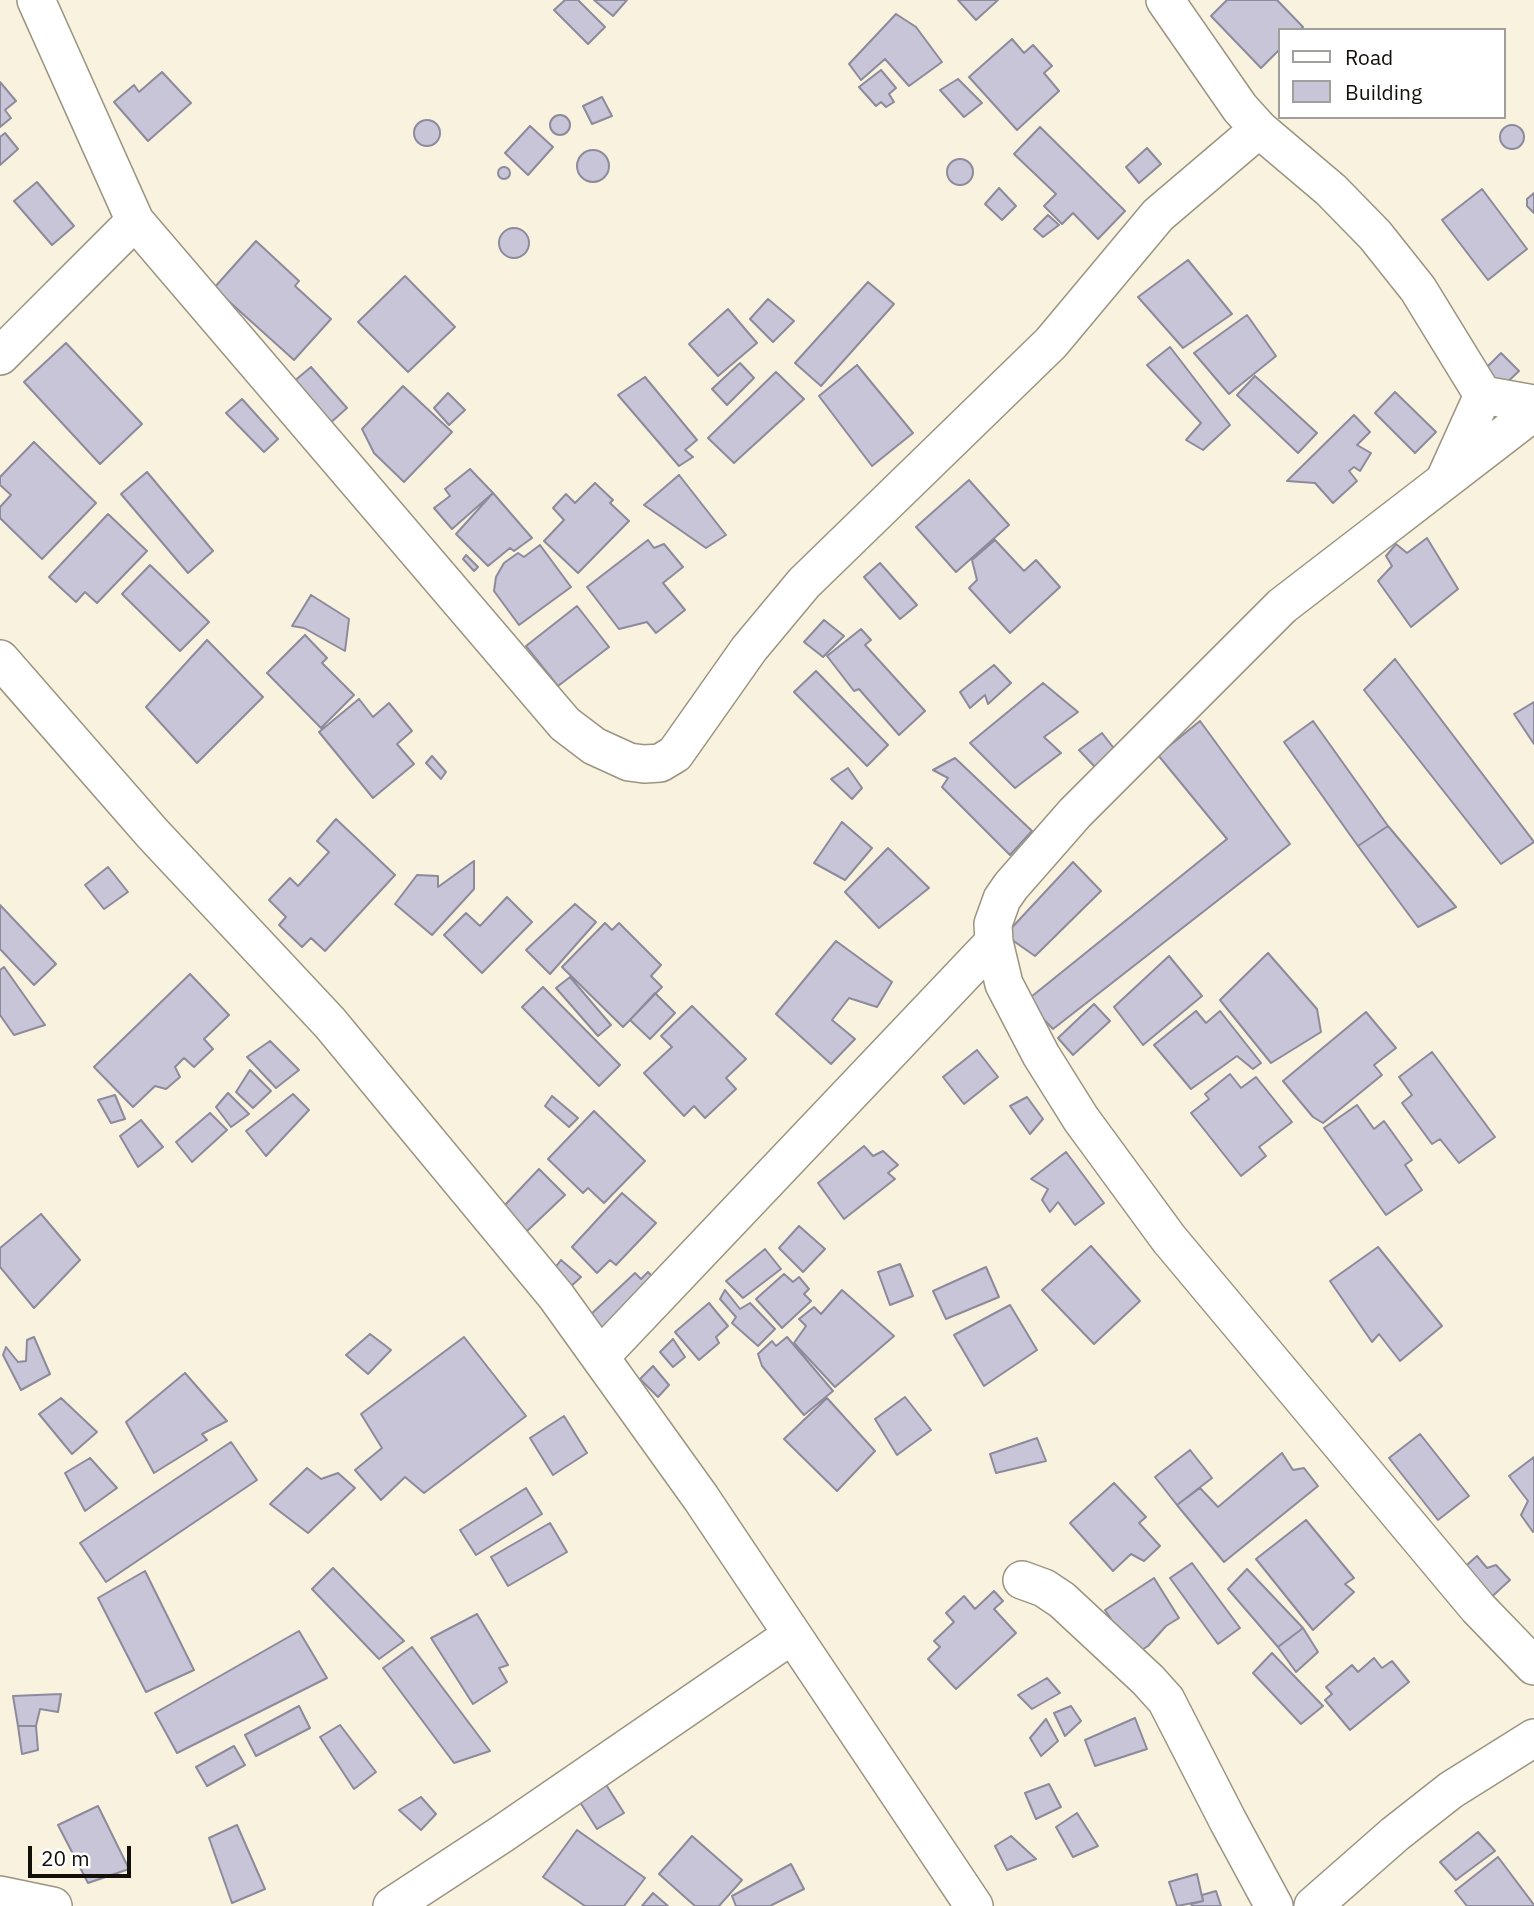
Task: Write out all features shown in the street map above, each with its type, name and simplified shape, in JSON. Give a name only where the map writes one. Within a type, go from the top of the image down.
[{"type":"street","points":[[36,0],[135,221],[565,724],[594,746],[629,762],[660,763],[675,754],[749,649],[804,583],[1051,343],[1158,215],[1259,129]]},
{"type":"street","points":[[1165,0],[1240,108],[1259,129],[1322,182],[1375,235],[1418,289],[1483,395],[1534,404]]},
{"type":"street","points":[[0,356],[135,221]]},
{"type":"street","points":[[1445,479],[1483,395]]},
{"type":"street","points":[[1534,412],[1282,606],[1075,813],[1002,899],[993,923],[994,942],[1004,984],[1041,1055],[1081,1119],[1169,1239],[1478,1608],[1534,1666]]},
{"type":"street","points":[[0,659],[153,834],[330,1023],[556,1296],[701,1498],[974,1906]]},
{"type":"street","points":[[600,1357],[994,942]]},
{"type":"street","points":[[1022,1580],[1044,1588],[1062,1600],[1166,1700],[1274,1906]]},
{"type":"street","points":[[392,1906],[792,1635]]},
{"type":"street","points":[[1313,1906],[1395,1834],[1451,1790],[1534,1738]]},
{"type":"street","points":[[0,1895],[53,1906]]},
{"type":"building","points":[[565,0],[578,0],[605,27],[588,44],[554,10]]},
{"type":"building","points":[[594,0],[627,0],[613,16]]},
{"type":"building","points":[[958,0],[998,0],[976,20]]},
{"type":"building","points":[[1227,0],[1277,0],[1303,27],[1278,28],[1278,51],[1261,68],[1211,16]]},
{"type":"building","points":[[896,14],[916,27],[942,62],[909,86],[885,59],[861,80],[849,64]]},
{"type":"building","points":[[1012,39],[1024,53],[1033,45],[1052,66],[1044,73],[1059,91],[1017,130],[969,77]]},
{"type":"building","points":[[881,70],[896,88],[889,94],[894,102],[886,107],[881,102],[876,106],[859,87]]},
{"type":"building","points":[[162,72],[191,103],[148,141],[114,102],[134,85],[139,92]]},
{"type":"building","points":[[958,79],[982,103],[964,117],[940,90]]},
{"type":"building","points":[[0,82],[16,101],[5,110],[11,118],[0,127]]},
{"type":"building","points":[[602,97],[612,116],[592,124],[583,106]]},
{"type":"building","points":[[560,115],[567,118],[570,125],[567,132],[560,135],[553,132],[550,125],[553,118]]},
{"type":"building","points":[[427,120],[436,124],[440,133],[436,142],[427,146],[418,142],[414,133],[418,124]]},
{"type":"building","points":[[1512,125],[1521,128],[1524,137],[1521,146],[1512,149],[1503,146],[1500,137],[1503,128]]},
{"type":"building","points":[[530,126],[553,147],[528,175],[505,153]]},
{"type":"building","points":[[1040,127],[1125,211],[1098,239],[1073,213],[1062,224],[1044,206],[1056,194],[1014,154]]},
{"type":"building","points":[[5,133],[18,149],[0,165],[0,137]]},
{"type":"building","points":[[1147,148],[1161,164],[1139,183],[1126,167]]},
{"type":"building","points":[[593,150],[604,155],[609,166],[604,177],[593,182],[582,177],[577,166],[582,155]]},
{"type":"building","points":[[960,159],[969,163],[973,172],[969,181],[960,185],[951,181],[947,172],[951,163]]},
{"type":"building","points":[[499,168],[509,168],[509,178],[499,178]]},
{"type":"building","points":[[37,182],[74,226],[52,245],[14,201]]},
{"type":"building","points":[[999,188],[1016,206],[1002,220],[985,204]]},
{"type":"building","points":[[1482,189],[1527,249],[1488,280],[1442,220]]},
{"type":"building","points":[[1534,193],[1534,213],[1527,206],[1527,199]]},
{"type":"building","points":[[1048,215],[1059,225],[1043,237],[1034,229]]},
{"type":"building","points":[[514,228],[525,232],[529,243],[525,254],[514,258],[503,254],[499,243],[503,232]]},
{"type":"building","points":[[256,241],[299,281],[295,286],[331,319],[294,360],[214,288]]},
{"type":"building","points":[[1188,260],[1232,314],[1183,348],[1138,297]]},
{"type":"building","points":[[405,276],[455,327],[408,372],[358,322]]},
{"type":"building","points":[[868,282],[894,304],[821,386],[795,363]]},
{"type":"building","points":[[768,299],[794,321],[773,342],[750,319]]},
{"type":"building","points":[[728,309],[757,343],[718,376],[689,344]]},
{"type":"building","points":[[1247,315],[1276,356],[1229,394],[1194,353]]},
{"type":"building","points":[[66,343],[142,424],[100,464],[24,382]]},
{"type":"building","points":[[1170,347],[1230,425],[1203,450],[1186,440],[1201,423],[1147,365]]},
{"type":"building","points":[[1501,353],[1519,371],[1497,392],[1480,374]]},
{"type":"building","points":[[740,363],[754,378],[727,405],[712,389]]},
{"type":"building","points":[[857,365],[913,433],[872,466],[819,396]]},
{"type":"building","points":[[311,367],[347,408],[328,425],[292,383]]},
{"type":"building","points":[[776,372],[804,399],[734,463],[708,438]]},
{"type":"building","points":[[1255,376],[1317,433],[1298,453],[1237,395]]},
{"type":"building","points":[[645,377],[697,440],[685,450],[693,457],[679,466],[618,395]]},
{"type":"building","points":[[403,386],[452,432],[404,482],[374,453],[362,429]]},
{"type":"building","points":[[1395,392],[1436,432],[1415,453],[1375,413]]},
{"type":"building","points":[[448,393],[465,410],[449,425],[434,408]]},
{"type":"building","points":[[242,399],[278,439],[264,452],[226,413]]},
{"type":"building","points":[[1354,415],[1370,432],[1357,445],[1371,453],[1360,471],[1354,467],[1349,471],[1357,481],[1333,503],[1315,483],[1287,481]]},
{"type":"building","points":[[34,442],[96,503],[42,559],[0,518],[0,507],[11,495],[0,485],[0,477]]},
{"type":"building","points":[[470,469],[493,493],[452,529],[434,508],[450,496],[445,489]]},
{"type":"building","points":[[147,472],[213,551],[188,573],[121,494]]},
{"type":"building","points":[[679,475],[726,535],[706,548],[644,505]]},
{"type":"building","points":[[969,480],[1009,525],[956,572],[916,527]]},
{"type":"building","points":[[595,483],[613,500],[610,503],[629,521],[578,573],[544,541],[564,520],[553,508],[566,494],[575,503]]},
{"type":"building","points":[[493,493],[532,538],[514,551],[510,548],[488,566],[456,534]]},
{"type":"building","points":[[108,514],[147,551],[97,603],[85,592],[76,602],[49,577]]},
{"type":"building","points":[[1427,538],[1458,589],[1411,627],[1378,581],[1392,566],[1386,556],[1396,544],[1407,553]]},
{"type":"building","points":[[648,540],[654,548],[664,544],[683,567],[663,583],[685,610],[656,633],[647,622],[619,629],[587,587]]},
{"type":"building","points":[[995,540],[1024,571],[1036,560],[1060,587],[1010,633],[969,588],[977,580],[972,560]]},
{"type":"building","points":[[540,545],[571,587],[519,625],[494,591],[496,577],[504,563],[518,553],[524,557]]},
{"type":"building","points":[[466,555],[478,567],[474,571],[463,559]]},
{"type":"building","points":[[880,563],[917,605],[900,619],[864,577]]},
{"type":"building","points":[[150,565],[209,622],[180,651],[122,594]]},
{"type":"building","points":[[311,595],[349,619],[345,651],[304,628],[292,626]]},
{"type":"building","points":[[577,606],[609,647],[558,686],[526,646]]},
{"type":"building","points":[[824,620],[844,636],[823,657],[804,642]]},
{"type":"building","points":[[861,629],[871,640],[865,645],[925,711],[899,735],[859,689],[854,691],[827,656]]},
{"type":"building","points":[[305,635],[327,658],[322,663],[354,695],[321,728],[267,673]]},
{"type":"building","points":[[207,640],[263,697],[197,763],[146,707]]},
{"type":"building","points":[[1395,659],[1534,842],[1501,864],[1364,690]]},
{"type":"building","points":[[994,665],[1011,683],[988,704],[985,695],[970,708],[960,692]]},
{"type":"building","points":[[816,671],[888,745],[867,766],[794,692]]},
{"type":"building","points":[[1043,683],[1078,712],[1044,737],[1061,753],[1015,788],[970,743]]},
{"type":"building","points":[[359,699],[373,717],[389,703],[412,731],[397,744],[414,764],[373,798],[319,732]]},
{"type":"building","points":[[1534,702],[1534,744],[1514,714]]},
{"type":"building","points":[[1200,721],[1290,844],[1053,1029],[1026,1001],[1227,839],[1158,755]]},
{"type":"building","points":[[1313,721],[1388,826],[1358,846],[1284,742]]},
{"type":"building","points":[[1102,733],[1116,751],[1095,767],[1079,750]]},
{"type":"building","points":[[432,756],[446,772],[441,779],[426,763]]},
{"type":"building","points":[[955,758],[1032,831],[1010,855],[942,787],[948,778],[933,770]]},
{"type":"building","points":[[848,768],[862,788],[852,799],[831,779]]},
{"type":"building","points":[[336,819],[395,875],[325,951],[311,938],[302,947],[279,925],[286,917],[269,900],[290,878],[298,886],[329,852],[317,841]]},
{"type":"building","points":[[842,822],[872,848],[845,880],[814,863]]},
{"type":"building","points":[[1388,826],[1456,907],[1418,927],[1358,846]]},
{"type":"building","points":[[888,848],[929,888],[879,928],[845,892]]},
{"type":"building","points":[[474,861],[474,889],[432,935],[395,904],[417,875],[438,876],[438,887]]},
{"type":"building","points":[[1073,862],[1101,891],[1035,956],[1005,935]]},
{"type":"building","points":[[108,867],[128,892],[104,909],[85,885]]},
{"type":"building","points":[[507,897],[532,922],[482,973],[444,935],[466,913],[480,926]]},
{"type":"building","points":[[575,904],[596,922],[550,974],[526,950]]},
{"type":"building","points":[[0,905],[56,964],[34,985],[0,949]]},
{"type":"building","points":[[605,923],[612,930],[619,923],[661,965],[651,976],[662,987],[623,1027],[562,967]]},
{"type":"building","points":[[836,941],[892,982],[877,1007],[849,998],[832,1020],[855,1039],[831,1064],[776,1014]]},
{"type":"building","points":[[1268,953],[1317,1009],[1321,1032],[1271,1063],[1220,1000]]},
{"type":"building","points":[[1169,956],[1202,996],[1143,1045],[1114,1007]]},
{"type":"building","points":[[4,967],[45,1025],[14,1035],[0,1015],[0,970]]},
{"type":"building","points":[[190,974],[229,1015],[204,1039],[213,1049],[194,1067],[184,1058],[175,1067],[180,1077],[166,1089],[155,1086],[133,1107],[94,1067]]},
{"type":"building","points":[[570,977],[611,1025],[598,1036],[556,988]]},
{"type":"building","points":[[543,987],[620,1065],[599,1086],[522,1007]]},
{"type":"building","points":[[655,993],[675,1013],[650,1039],[630,1020]]},
{"type":"building","points":[[1094,1004],[1110,1021],[1073,1055],[1058,1038]]},
{"type":"building","points":[[692,1006],[746,1059],[726,1078],[736,1089],[705,1118],[694,1106],[684,1116],[644,1073],[672,1047],[661,1036]]},
{"type":"building","points":[[1196,1011],[1206,1023],[1220,1011],[1261,1063],[1253,1069],[1237,1056],[1191,1089],[1154,1045]]},
{"type":"building","points":[[1366,1012],[1396,1048],[1374,1065],[1382,1075],[1323,1123],[1313,1117],[1283,1081]]},
{"type":"building","points":[[270,1041],[299,1070],[276,1088],[247,1057]]},
{"type":"building","points":[[977,1050],[998,1077],[964,1104],[943,1077]]},
{"type":"building","points":[[1432,1052],[1495,1137],[1459,1163],[1440,1139],[1432,1144],[1402,1103],[1412,1095],[1399,1077]]},
{"type":"building","points":[[250,1070],[271,1091],[253,1108],[236,1092]]},
{"type":"building","points":[[1230,1074],[1241,1088],[1256,1077],[1292,1122],[1259,1147],[1266,1156],[1241,1176],[1191,1113],[1209,1099],[1205,1094]]},
{"type":"building","points":[[228,1093],[249,1114],[231,1127],[216,1107]]},
{"type":"building","points":[[293,1094],[309,1110],[266,1156],[246,1131]]},
{"type":"building","points":[[115,1095],[125,1119],[111,1123],[98,1100]]},
{"type":"building","points":[[552,1096],[578,1118],[569,1127],[545,1106]]},
{"type":"building","points":[[1027,1097],[1043,1119],[1030,1134],[1010,1106]]},
{"type":"building","points":[[1357,1105],[1374,1129],[1384,1121],[1412,1160],[1405,1165],[1422,1190],[1386,1215],[1324,1128]]},
{"type":"building","points":[[594,1111],[645,1161],[604,1203],[588,1188],[583,1193],[548,1159]]},
{"type":"building","points":[[210,1113],[227,1130],[192,1162],[176,1142]]},
{"type":"building","points":[[141,1120],[163,1147],[138,1167],[120,1136]]},
{"type":"building","points":[[864,1146],[873,1156],[883,1151],[898,1165],[888,1173],[895,1179],[844,1219],[818,1183]]},
{"type":"building","points":[[1066,1152],[1104,1203],[1075,1225],[1058,1202],[1050,1212],[1042,1200],[1048,1189],[1031,1179]]},
{"type":"building","points":[[539,1169],[565,1195],[526,1232],[504,1206]]},
{"type":"building","points":[[622,1193],[656,1223],[616,1265],[610,1260],[597,1273],[572,1247]]},
{"type":"building","points":[[41,1214],[80,1260],[34,1308],[0,1267],[0,1248]]},
{"type":"building","points":[[799,1226],[825,1249],[803,1272],[779,1248]]},
{"type":"building","points":[[1091,1246],[1140,1301],[1094,1344],[1042,1290]]},
{"type":"building","points":[[1378,1247],[1442,1326],[1400,1361],[1379,1334],[1372,1342],[1330,1281]]},
{"type":"building","points":[[765,1249],[781,1269],[743,1298],[726,1281]]},
{"type":"building","points":[[561,1260],[581,1277],[566,1291],[550,1274]]},
{"type":"building","points":[[900,1264],[913,1296],[890,1305],[878,1272]]},
{"type":"building","points":[[986,1267],[999,1297],[946,1319],[933,1291]]},
{"type":"building","points":[[648,1272],[659,1284],[604,1334],[588,1317],[635,1273],[641,1279]]},
{"type":"building","points":[[784,1274],[793,1282],[799,1277],[809,1289],[804,1294],[811,1301],[782,1328],[756,1299]]},
{"type":"building","points":[[725,1290],[740,1309],[750,1303],[775,1329],[758,1346],[732,1323],[736,1317],[720,1299]]},
{"type":"building","points":[[842,1290],[894,1336],[835,1387],[794,1343],[806,1326],[799,1319],[814,1307],[821,1314]]},
{"type":"building","points":[[709,1303],[728,1326],[716,1337],[719,1343],[699,1360],[675,1332]]},
{"type":"building","points":[[1010,1305],[1037,1350],[984,1386],[954,1335]]},
{"type":"building","points":[[370,1334],[391,1350],[368,1374],[346,1355]]},
{"type":"building","points":[[34,1337],[50,1374],[21,1390],[3,1355],[6,1347],[18,1362],[26,1361],[27,1340]]},
{"type":"building","points":[[464,1337],[526,1416],[424,1493],[405,1477],[381,1500],[355,1470],[382,1448],[361,1414]]},
{"type":"building","points":[[787,1337],[833,1391],[804,1415],[762,1366],[758,1354],[772,1341],[776,1346]]},
{"type":"building","points":[[673,1339],[685,1357],[673,1367],[660,1352]]},
{"type":"building","points":[[653,1366],[669,1385],[658,1397],[640,1379]]},
{"type":"building","points":[[185,1373],[227,1421],[202,1434],[207,1440],[154,1473],[126,1422]]},
{"type":"building","points":[[905,1397],[931,1430],[897,1455],[875,1419]]},
{"type":"building","points":[[61,1398],[97,1432],[72,1454],[39,1414]]},
{"type":"building","points":[[827,1398],[875,1451],[837,1491],[784,1439]]},
{"type":"building","points":[[564,1416],[587,1453],[553,1475],[530,1438]]},
{"type":"building","points":[[1420,1434],[1469,1496],[1438,1520],[1389,1458]]},
{"type":"building","points":[[1037,1438],[1046,1461],[996,1473],[990,1454]]},
{"type":"building","points":[[231,1442],[257,1480],[106,1582],[80,1543]]},
{"type":"building","points":[[1190,1450],[1212,1478],[1177,1505],[1155,1477]]},
{"type":"building","points":[[1282,1453],[1293,1470],[1304,1468],[1318,1486],[1224,1562],[1177,1505],[1200,1488],[1218,1507]]},
{"type":"building","points":[[1534,1457],[1533,1532],[1521,1515],[1528,1501],[1509,1476]]},
{"type":"building","points":[[90,1458],[117,1488],[85,1511],[65,1473]]},
{"type":"building","points":[[307,1468],[321,1479],[338,1473],[355,1488],[308,1533],[270,1504]]},
{"type":"building","points":[[1114,1483],[1146,1517],[1139,1523],[1160,1546],[1144,1561],[1131,1554],[1113,1571],[1070,1523]]},
{"type":"building","points":[[526,1488],[542,1514],[476,1555],[460,1530]]},
{"type":"building","points":[[1306,1520],[1354,1578],[1345,1584],[1354,1592],[1313,1630],[1256,1559]]},
{"type":"building","points":[[550,1523],[567,1552],[508,1586],[491,1557]]},
{"type":"building","points":[[1477,1556],[1487,1568],[1496,1565],[1510,1580],[1486,1602],[1459,1572]]},
{"type":"building","points":[[1192,1563],[1240,1628],[1218,1644],[1170,1578]]},
{"type":"building","points":[[333,1568],[404,1641],[379,1659],[312,1589]]},
{"type":"building","points":[[1247,1569],[1303,1628],[1278,1647],[1228,1589]]},
{"type":"building","points":[[145,1571],[194,1670],[146,1692],[98,1598]]},
{"type":"building","points":[[1154,1578],[1179,1618],[1134,1655],[1105,1610]]},
{"type":"building","points":[[994,1591],[1003,1601],[994,1609],[1016,1633],[956,1689],[928,1659],[940,1647],[934,1641],[954,1622],[946,1613],[964,1596],[975,1609]]},
{"type":"building","points":[[477,1614],[508,1665],[499,1668],[507,1682],[473,1704],[431,1638]]},
{"type":"building","points":[[1303,1628],[1318,1652],[1296,1672],[1278,1647]]},
{"type":"building","points":[[299,1631],[327,1678],[177,1753],[155,1713]]},
{"type":"building","points":[[412,1647],[490,1751],[454,1763],[383,1668]]},
{"type":"building","points":[[1272,1653],[1323,1706],[1301,1724],[1253,1673]]},
{"type":"building","points":[[1374,1658],[1382,1668],[1392,1661],[1409,1682],[1350,1730],[1325,1700],[1332,1694],[1326,1687],[1352,1665],[1358,1672]]},
{"type":"building","points":[[1047,1678],[1060,1693],[1032,1709],[1018,1695]]},
{"type":"building","points":[[61,1694],[58,1712],[40,1709],[36,1726],[18,1726],[13,1696]]},
{"type":"building","points":[[299,1706],[310,1728],[256,1756],[245,1735]]},
{"type":"building","points":[[1071,1706],[1081,1721],[1065,1736],[1054,1713]]},
{"type":"building","points":[[1135,1718],[1147,1749],[1095,1766],[1085,1740]]},
{"type":"building","points":[[1046,1719],[1058,1741],[1041,1756],[1030,1738]]},
{"type":"building","points":[[340,1725],[376,1772],[354,1789],[320,1737]]},
{"type":"building","points":[[18,1726],[36,1726],[38,1750],[22,1754]]},
{"type":"building","points":[[234,1746],[245,1765],[207,1786],[196,1767]]},
{"type":"building","points":[[605,1783],[624,1813],[597,1829],[578,1799]]},
{"type":"building","points":[[1049,1784],[1061,1807],[1036,1819],[1025,1793]]},
{"type":"building","points":[[421,1797],[436,1814],[421,1830],[399,1810]]},
{"type":"building","points":[[98,1806],[129,1869],[88,1883],[58,1825]]},
{"type":"building","points":[[1077,1813],[1098,1846],[1073,1857],[1056,1827]]},
{"type":"building","points":[[237,1825],[265,1889],[232,1903],[209,1838]]},
{"type":"building","points":[[577,1830],[645,1878],[624,1906],[585,1906],[543,1877]]},
{"type":"building","points":[[1478,1832],[1495,1851],[1456,1880],[1440,1862]]},
{"type":"building","points":[[692,1836],[742,1880],[719,1906],[695,1906],[659,1874]]},
{"type":"building","points":[[1011,1836],[1036,1859],[1007,1870],[995,1846]]},
{"type":"building","points":[[1498,1857],[1534,1906],[1467,1906],[1455,1891]]},
{"type":"building","points":[[791,1864],[804,1889],[770,1906],[736,1906],[732,1896]]},
{"type":"building","points":[[1197,1874],[1203,1901],[1177,1906],[1169,1882]]},
{"type":"building","points":[[1216,1891],[1221,1906],[1192,1906],[1191,1904],[1203,1901],[1202,1895]]},
{"type":"building","points":[[653,1893],[668,1906],[642,1906]]}]
